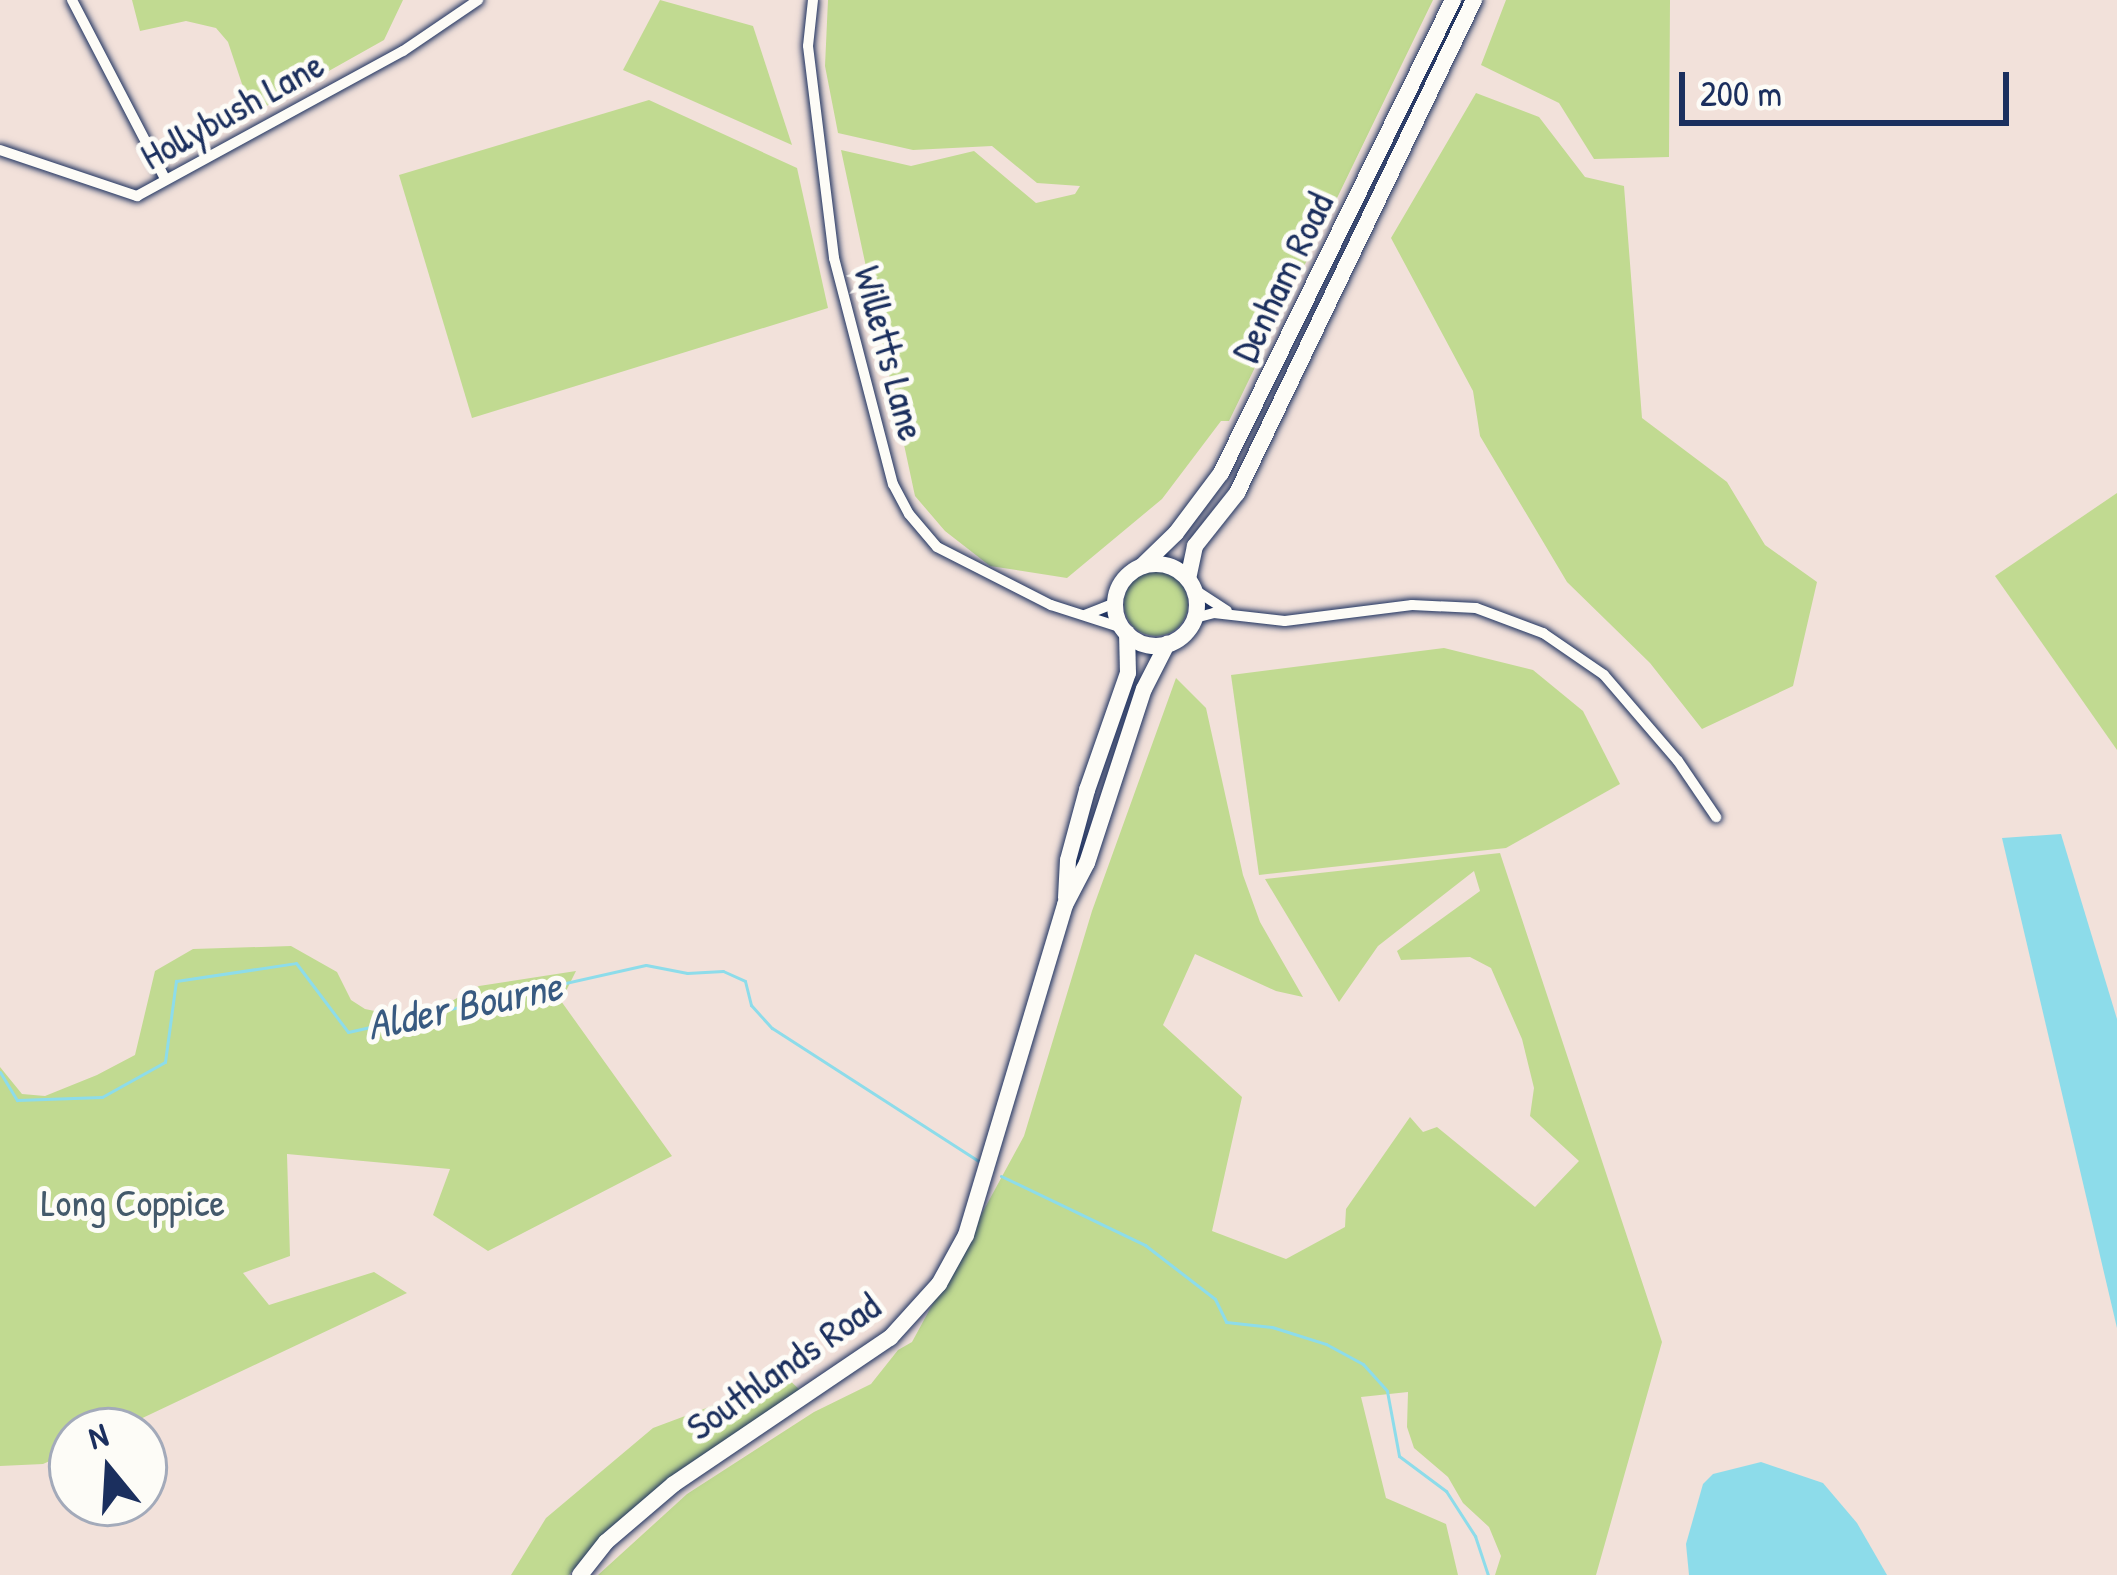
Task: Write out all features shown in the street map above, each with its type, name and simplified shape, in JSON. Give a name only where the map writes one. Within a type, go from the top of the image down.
[{"type":"main road","name":"Denham Road","points":[[1142,566],[1176,533],[1221,473],[1453,0]]},
{"type":"main road","name":"Denham Road","points":[[1191,585],[1195,546],[1237,494],[1474,0]]},
{"type":"main road","points":[[1066,904],[1067,860],[1128,673],[1124,630],[1115,603],[1123,580],[1142,566],[1167,565],[1191,585],[1195,618],[1187,632],[1167,644],[1145,644],[1124,630]]},
{"type":"main road","points":[[1066,904],[1087,863],[1144,689],[1167,644]]},
{"type":"main road","name":"Southlands Road","points":[[580,1575],[606,1542],[674,1484],[890,1339],[939,1284],[966,1235],[1066,904]]},
{"type":"street","points":[[72,0],[165,178]]},
{"type":"street","name":"Hollybush Lane","points":[[0,150],[137,196],[403,51],[478,0]]},
{"type":"street","name":"Willetts Lane","points":[[813,0],[808,46],[834,258],[893,484],[909,514],[938,547],[1082,616],[1124,630]]},
{"type":"street","points":[[1191,585],[1229,614]]},
{"type":"street","points":[[1082,616],[1115,603]]},
{"type":"street","points":[[1195,618],[1229,614],[1285,621],[1412,605],[1476,608],[1543,633],[1604,675],[1669,750],[1716,817]]},
{"type":"green space","points":[[132,0],[403,0],[384,40],[252,114],[228,42],[216,28],[186,21],[140,31]]},
{"type":"green space","points":[[660,0],[753,26],[792,145],[623,70]]},
{"type":"green space","points":[[828,0],[1433,0],[1229,421],[1221,421],[1162,499],[1067,578],[990,566],[945,531],[915,496],[841,150],[911,166],[974,151],[1036,203],[1075,194],[1080,186],[1037,183],[992,146],[913,150],[838,133],[825,66]]},
{"type":"green space","points":[[1506,0],[1670,0],[1669,157],[1594,159],[1559,103],[1481,65]]},
{"type":"green space","points":[[1476,93],[1539,117],[1585,177],[1624,186],[1642,418],[1727,482],[1765,545],[1817,582],[1793,686],[1702,729],[1650,663],[1567,582],[1480,436],[1473,391],[1391,238]]},
{"type":"green space","points":[[649,100],[797,168],[828,308],[472,418],[399,175]]},
{"type":"green space","points":[[2117,493],[2117,750],[1995,576]]},
{"type":"green space","points":[[1156,572],[1179,581],[1188,604],[1179,627],[1156,636],[1133,627],[1124,604],[1133,581]]},
{"type":"green space","points":[[1444,648],[1533,670],[1583,711],[1620,784],[1506,848],[1259,875],[1231,675]]},
{"type":"green space","points":[[1176,678],[1206,708],[1243,875],[1260,922],[1303,997],[1276,991],[1195,954],[1163,1025],[1242,1097],[1212,1231],[1286,1259],[1345,1227],[1346,1209],[1410,1117],[1423,1132],[1437,1127],[1535,1207],[1579,1161],[1530,1116],[1534,1088],[1522,1039],[1491,968],[1470,957],[1401,960],[1397,951],[1480,891],[1474,871],[1378,946],[1339,1002],[1265,879],[1500,853],[1662,1342],[1596,1575],[1495,1575],[1501,1556],[1489,1527],[1463,1503],[1448,1477],[1414,1448],[1407,1427],[1408,1392],[1361,1397],[1386,1498],[1446,1524],[1458,1575],[598,1575],[687,1494],[814,1412],[871,1384],[898,1350],[912,1342],[1024,1136],[1092,911]]},
{"type":"green space","name":"Long Coppice","points":[[291,946],[337,972],[351,1000],[365,1009],[417,1020],[479,986],[576,971],[561,1001],[672,1156],[488,1251],[433,1215],[450,1169],[287,1154],[290,1256],[243,1273],[269,1305],[374,1272],[407,1293],[166,1407],[48,1407],[48,1462],[0,1466],[0,1067],[22,1094],[45,1096],[135,1055],[155,971],[193,949]]},
{"type":"green space","points":[[787,1378],[800,1390],[680,1470],[605,1532],[569,1575],[511,1575],[546,1518],[653,1428]]},
{"type":"water","points":[[2061,834],[2117,1019],[2117,1328],[2002,838]]},
{"type":"water","points":[[1761,1462],[1823,1483],[1857,1523],[1887,1575],[1689,1575],[1686,1544],[1703,1484],[1713,1474]]},
{"type":"waterway","name":"Alder Bourne","points":[[0,1072],[17,1100],[102,1097],[165,1062],[176,981],[296,963],[348,1032],[646,965],[687,973],[723,971],[745,981],[751,1005],[772,1028],[980,1162]]},
{"type":"waterway","name":"Alder Bourne","points":[[1001,1176],[1145,1245],[1215,1299],[1226,1322],[1272,1327],[1326,1344],[1363,1364],[1387,1391],[1399,1456],[1446,1491],[1475,1536],[1488,1575]]}]
